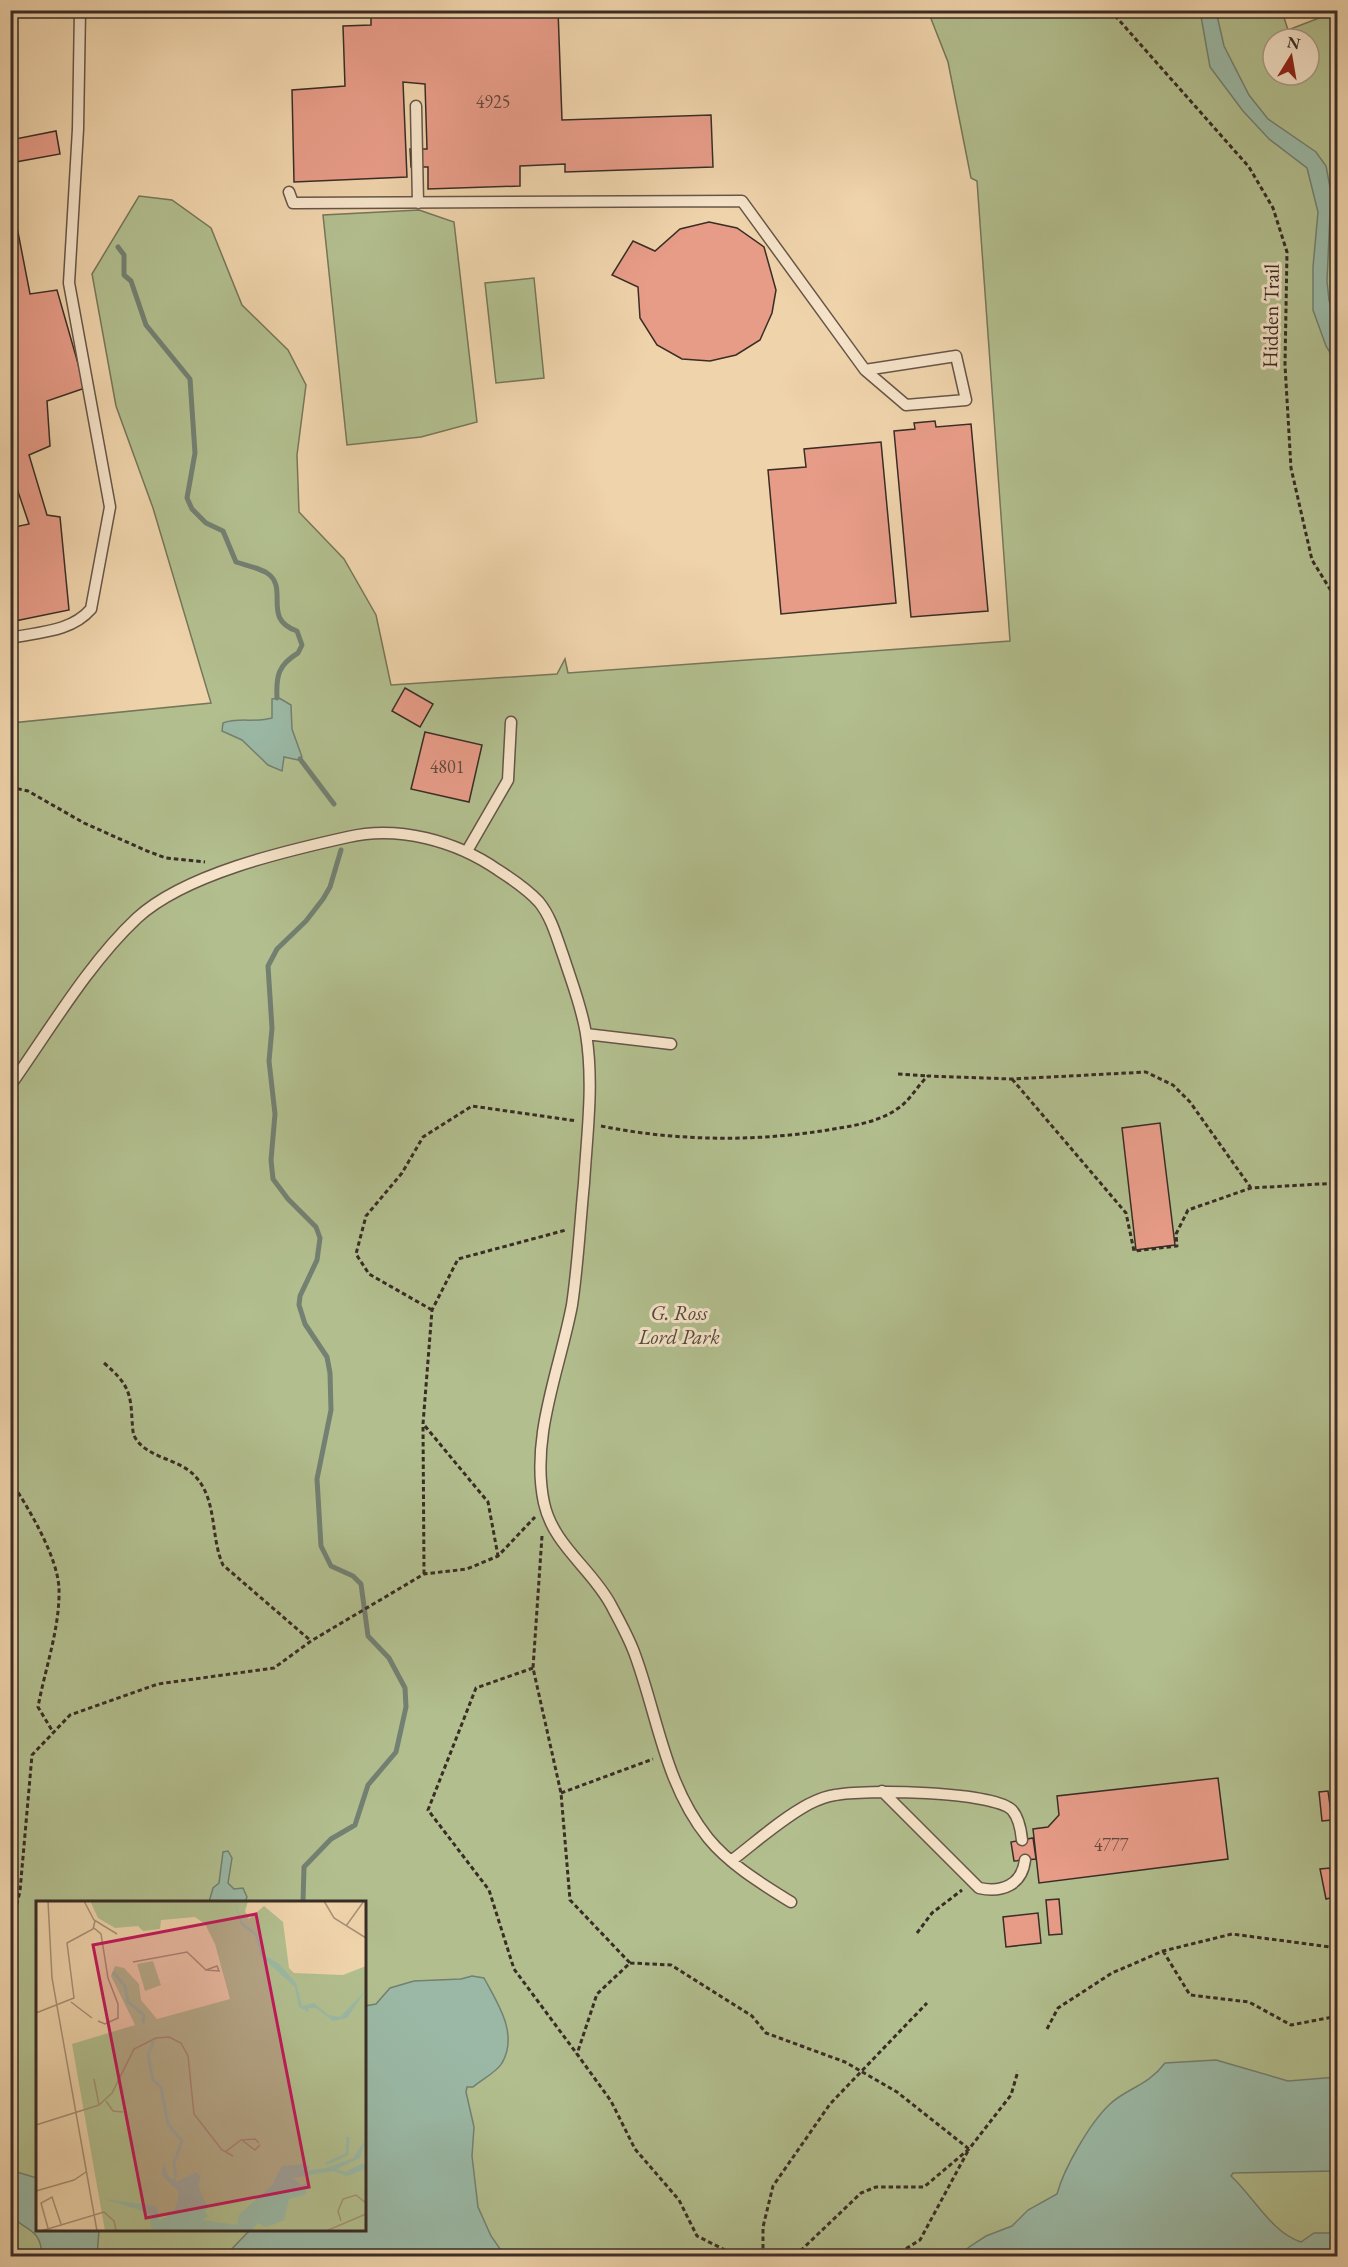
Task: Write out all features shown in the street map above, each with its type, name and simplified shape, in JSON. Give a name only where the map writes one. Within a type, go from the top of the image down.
[{"type":"lane","points":[[10,638],[66,627],[81,621],[91,609],[110,507],[69,283],[78,129],[80,10]]},
{"type":"lane","points":[[416,106],[418,203]]},
{"type":"lane","points":[[289,192],[293,204],[742,201],[865,370],[906,405],[966,400],[956,356],[865,370]]},
{"type":"lane","points":[[466,851],[508,780],[511,722]]},
{"type":"lane","points":[[10,1086],[100,960],[138,918],[166,897],[238,867],[355,835],[382,833],[411,835],[466,851],[514,880],[544,910],[555,932],[586,1035],[589,1077],[588,1123],[572,1304],[541,1441],[540,1473],[544,1507],[568,1551],[608,1599],[634,1649],[673,1783],[708,1838],[731,1861],[791,1902]]},
{"type":"lane","points":[[586,1035],[671,1044]]},
{"type":"lane","points":[[731,1861],[772,1828],[810,1804],[835,1795],[882,1791],[913,1792],[995,1802],[1012,1809],[1020,1824],[1022,1840]]},
{"type":"lane","points":[[882,1791],[979,1888],[993,1891],[1007,1888],[1018,1880],[1025,1860]]},
{"type":"path","name":"Hidden Trail","points":[[1110,10],[1249,167],[1273,208],[1287,252],[1285,364],[1291,468],[1312,560],[1338,602]]},
{"type":"path","points":[[10,787],[28,791],[84,823],[147,851],[166,858],[208,863]]},
{"type":"path","points":[[898,1074],[1012,1079],[1146,1072],[1173,1085],[1190,1102],[1251,1188]]},
{"type":"path","points":[[432,1310],[369,1274],[356,1254],[366,1216],[402,1173],[423,1137],[472,1106],[707,1138],[782,1138],[859,1125],[884,1116],[908,1100],[928,1076]]},
{"type":"path","points":[[1012,1079],[1126,1213],[1134,1251],[1177,1246],[1176,1234],[1188,1210],[1251,1188],[1338,1183]]},
{"type":"path","points":[[424,1574],[423,1425],[432,1310],[458,1259],[580,1226]]},
{"type":"path","points":[[104,1363],[128,1389],[133,1432],[137,1441],[189,1471],[206,1494],[218,1554],[223,1565],[310,1641]]},
{"type":"path","points":[[423,1425],[488,1502],[498,1556]]},
{"type":"path","points":[[10,1480],[39,1532],[59,1587],[58,1608],[38,1707],[53,1732]]},
{"type":"path","points":[[10,1934],[20,1891],[32,1755],[70,1715],[158,1684],[274,1668],[310,1641],[424,1574],[467,1569],[498,1556],[544,1507]]},
{"type":"path","points":[[544,1507],[533,1668],[561,1793],[570,1900],[630,1963],[671,1965],[752,2016],[766,2033],[845,2062],[897,2092],[969,2149]]},
{"type":"path","points":[[533,1668],[476,1688],[428,1810],[489,1890],[514,1969],[611,2101],[635,2149],[679,2200],[697,2236],[729,2252],[757,2256]]},
{"type":"path","points":[[561,1793],[664,1755]]},
{"type":"path","points":[[917,1932],[932,1912],[973,1882]]},
{"type":"path","points":[[1047,2029],[1058,2008],[1112,1973],[1163,1950],[1232,1934],[1338,1948]]},
{"type":"path","points":[[1163,1950],[1190,1995],[1248,2002],[1292,2025],[1338,2016]]},
{"type":"path","points":[[577,2054],[597,1994],[630,1963]]},
{"type":"path","points":[[763,2256],[764,2227],[773,2186],[830,2104],[927,2003]]},
{"type":"path","points":[[894,2256],[920,2240],[969,2149],[1011,2095],[1018,2071]]},
{"type":"path","points":[[795,2256],[861,2193],[876,2187],[924,2187],[969,2149]]},
{"type":"green space","name":"G. Ross Lord Park","points":[[928,11],[1282,11],[1287,27],[1261,27],[1261,87],[1321,87],[1321,27],[1296,27],[1337,11],[1337,2256],[11,2256],[11,723],[211,703],[153,508],[116,406],[92,274],[139,196],[172,200],[211,228],[242,305],[288,350],[306,385],[297,455],[299,512],[344,559],[376,615],[391,685],[557,674],[565,659],[568,673],[1010,641],[977,181],[971,178],[948,62]]},
{"type":"green space","points":[[419,210],[454,222],[477,422],[421,437],[347,445],[323,215]]},
{"type":"green space","points":[[534,278],[544,378],[496,383],[485,283]]},
{"type":"shaded area","points":[[1200,11],[1216,11],[1224,46],[1249,95],[1268,119],[1316,152],[1326,166],[1331,192],[1327,281],[1329,300],[1337,328],[1337,364],[1326,346],[1313,310],[1313,267],[1318,212],[1307,168],[1269,139],[1243,111],[1210,67]]},
{"type":"shaded area","points":[[279,698],[291,705],[292,729],[302,757],[298,760],[284,757],[282,771],[268,765],[242,740],[222,731],[223,723],[229,721],[272,718],[272,699]]},
{"type":"shaded area","points":[[228,1851],[232,1858],[228,1883],[234,1889],[243,1888],[247,1897],[245,1901],[209,1901],[213,1888],[219,1883],[223,1852]]},
{"type":"shaded area","points":[[472,1976],[484,1978],[500,2008],[507,2030],[507,2052],[502,2063],[493,2073],[473,2087],[467,2087],[466,2092],[474,2127],[472,2156],[478,2207],[491,2236],[505,2256],[225,2256],[249,2231],[366,2231],[366,2006],[376,2004],[390,1988],[414,1981],[461,1979]]},
{"type":"shaded area","points":[[1216,2060],[1288,2081],[1337,2077],[1337,2171],[1233,2173],[1231,2176],[1272,2222],[1290,2237],[1301,2242],[1314,2233],[1337,2233],[1337,2256],[960,2256],[986,2236],[1012,2226],[1028,2210],[1057,2194],[1065,2172],[1086,2134],[1116,2099],[1151,2077],[1165,2063]]},
{"type":"shaded area","points":[[10,2170],[36,2178],[36,2231],[99,2231],[97,2256],[42,2256],[36,2235],[11,2216]]},
{"type":"building","points":[[371,10],[558,10],[562,120],[711,115],[713,167],[565,172],[565,164],[520,166],[520,186],[428,189],[428,167],[411,167],[410,149],[427,149],[425,84],[403,82],[407,177],[294,182],[292,90],[345,86],[343,26],[371,25]]},
{"type":"building","points":[[56,131],[60,154],[10,163],[10,140]]},
{"type":"building","points":[[10,191],[30,294],[57,290],[85,388],[47,401],[50,446],[29,455],[47,515],[60,517],[69,610],[10,622],[10,528],[29,524],[10,468]]},
{"type":"building","points":[[709,222],[737,228],[764,247],[776,290],[772,313],[760,340],[736,355],[710,361],[682,359],[657,345],[640,318],[638,287],[612,275],[633,241],[655,251],[680,229]]},
{"type":"building","points":[[935,421],[936,427],[971,424],[988,611],[911,617],[894,431],[915,429],[914,423]]},
{"type":"building","points":[[881,442],[896,603],[781,614],[768,470],[806,467],[804,449]]},
{"type":"building","points":[[405,688],[433,704],[420,727],[392,711]]},
{"type":"building","points":[[425,732],[482,745],[469,802],[411,789]]},
{"type":"building","points":[[1160,1123],[1175,1245],[1136,1250],[1122,1128]]},
{"type":"building","points":[[1218,1778],[1228,1859],[1039,1883],[1033,1829],[1048,1827],[1059,1815],[1057,1796]]},
{"type":"building","points":[[1328,1791],[1332,1820],[1322,1821],[1319,1792]]},
{"type":"building","points":[[1033,1838],[1036,1859],[1014,1861],[1011,1842]]},
{"type":"building","points":[[1330,1868],[1335,1897],[1326,1899],[1320,1869]]},
{"type":"building","points":[[1059,1899],[1062,1934],[1049,1935],[1046,1900]]},
{"type":"building","points":[[1038,1913],[1041,1943],[1006,1947],[1003,1917]]},
{"type":"waterway","points":[[118,247],[124,255],[124,275],[131,281],[146,325],[190,379],[195,453],[187,498],[192,509],[206,523],[223,531],[236,562],[264,571],[273,579],[280,619],[286,626],[297,631],[302,645],[298,653],[282,667],[277,683],[277,698]]},
{"type":"waterway","points":[[300,759],[334,804]]},
{"type":"waterway","points":[[303,1901],[304,1867],[331,1839],[355,1825],[368,1785],[396,1752],[406,1707],[405,1688],[389,1658],[368,1636],[361,1584],[353,1576],[331,1566],[321,1546],[317,1479],[331,1410],[330,1373],[327,1357],[305,1324],[299,1305],[300,1296],[317,1260],[320,1238],[316,1227],[288,1199],[273,1179],[271,1160],[275,1114],[269,1061],[272,1028],[268,966],[277,949],[306,921],[323,899],[330,887],[341,850]]}]
